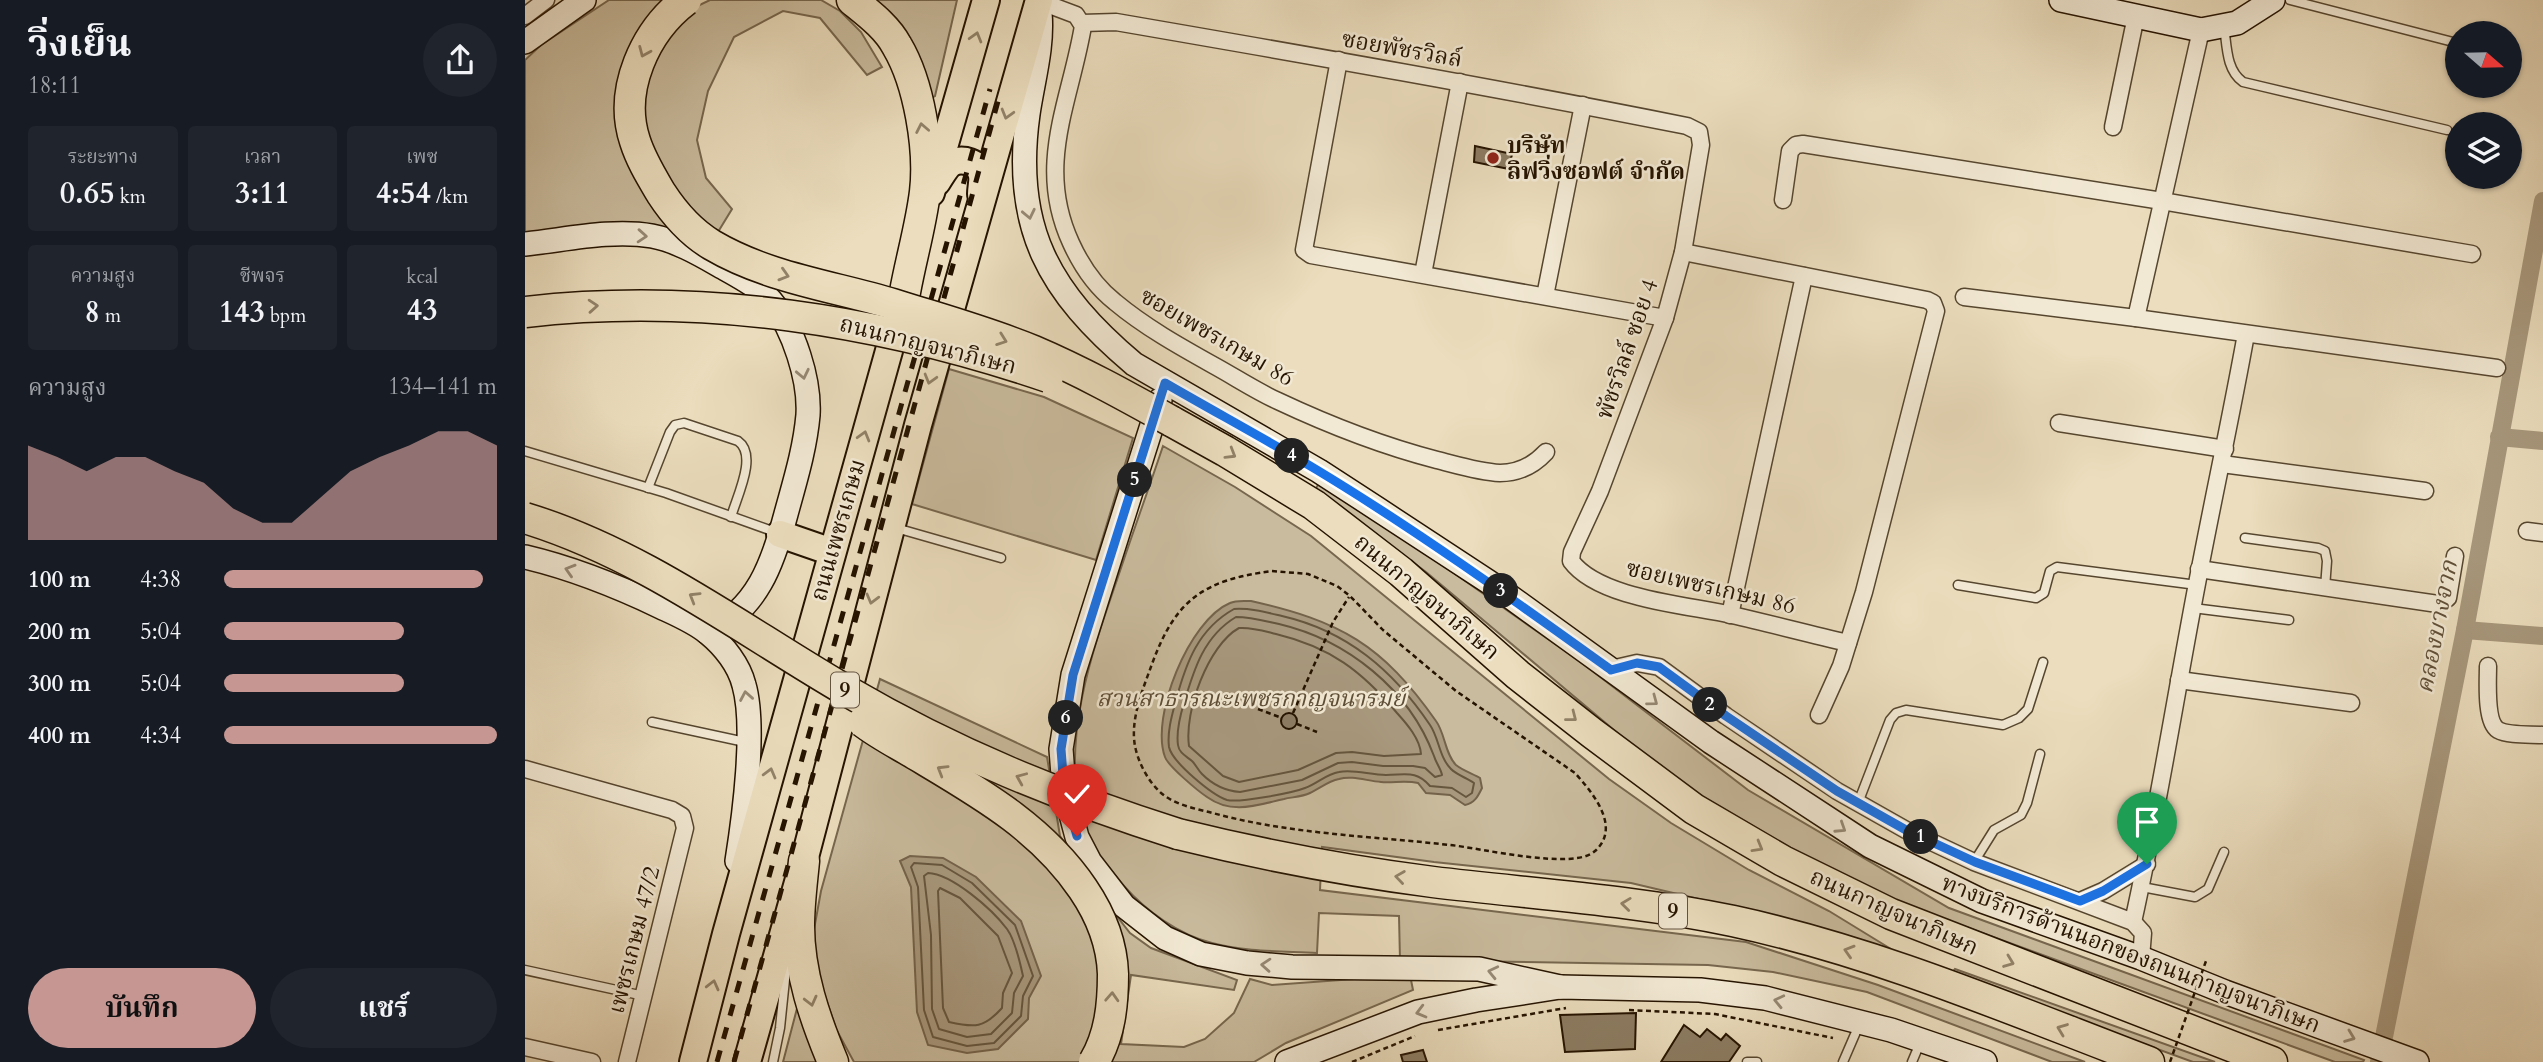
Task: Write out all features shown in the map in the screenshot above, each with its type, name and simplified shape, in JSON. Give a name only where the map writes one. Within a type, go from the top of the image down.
[{"type":"highway","points":[[686,0],[660,23],[646,44],[635,72],[631,106],[634,138],[647,170],[675,213],[710,244],[751,265],[892,304],[1034,351],[1108,386],[1171,421]]},
{"type":"highway","points":[[852,0],[876,20],[897,45],[914,87],[924,138],[925,191],[905,292]]},
{"type":"highway","name":"ถนนกาญจนาภิเษก","points":[[525,312],[608,305],[699,307],[766,312],[839,322],[957,348],[1072,385],[1171,421],[1314,505],[1401,572],[1518,675],[1694,809],[1783,861],[1891,914],[2272,1062]]},
{"type":"highway","name":"ถนนกาญจนาภิเษก","points":[[525,518],[629,561],[908,726],[972,758],[1114,814],[1178,834],[1350,871],[1637,905],[1744,924],[1896,965],[2149,1062]]},
{"type":"highway","points":[[742,626],[867,725],[1023,823],[1048,845],[1071,871],[1104,927],[1112,963],[1113,997],[1109,1027],[1094,1062]]},
{"type":"highway","points":[[804,860],[799,926],[804,973],[817,1025],[833,1062]]},
{"type":"main road","points":[[525,42],[584,0]]},
{"type":"main road","name":"ถนนเพชรเกษม","points":[[693,1062],[726,934],[986,0]]},
{"type":"main road","points":[[747,1062],[804,860],[891,527],[1039,0]]},
{"type":"main road","name":"ทางบริการด้านนอกของถนนกาญจนาภิเษก","points":[[1039,0],[1040,46],[1028,114],[1023,167],[1024,190],[1033,230],[1055,280],[1073,304],[1108,342],[1134,364],[1369,503],[1498,588],[1711,742],[1870,846],[1922,874],[1982,901],[2417,1062]]},
{"type":"main road","points":[[2063,0],[2201,30],[2237,23],[2273,0]]},
{"type":"main road","points":[[932,190],[949,164],[965,160],[979,169],[982,176],[981,201]]},
{"type":"main road","points":[[525,244],[617,235],[650,236],[677,242],[745,280],[771,301],[791,337],[804,373],[808,413],[801,461],[781,534],[760,585],[743,609],[722,625],[707,632]]},
{"type":"main road","points":[[1165,383],[1073,675],[1061,749],[1064,788],[1077,836],[1090,862],[1124,906],[1165,938],[1201,954],[1247,963],[1292,967],[1479,969],[1560,988]]},
{"type":"main road","points":[[781,534],[832,552]]},
{"type":"main road","points":[[525,557],[580,573],[627,591],[707,632],[732,659],[744,684],[749,716],[739,852],[726,934]]},
{"type":"main road","points":[[1287,1062],[1418,1012],[1476,1000],[1560,988],[1700,989],[1765,998],[1861,1022],[1985,1062]]},
{"type":"street","points":[[1039,0],[1076,15],[1082,23]]},
{"type":"street","points":[[2113,127],[2136,16]]},
{"type":"street","name":"ซอยพัชรวิลล์","points":[[1082,23],[1116,22],[1583,105],[1688,126],[1699,132],[1701,145]]},
{"type":"street","name":"ซอยเพชรเกษม 86","points":[[1082,23],[1082,36],[1057,138],[1054,177],[1059,214],[1072,245],[1088,274],[1112,300],[1175,344],[1277,401],[1381,443],[1465,467],[1501,473],[1532,466],[1546,452]]},
{"type":"street","points":[[2136,317],[2201,30]]},
{"type":"street","points":[[1339,60],[1304,250],[1311,255],[1665,318]]},
{"type":"street","points":[[1423,274],[1460,82]]},
{"type":"street","points":[[1545,296],[1583,105]]},
{"type":"street","points":[[1783,200],[1790,151],[1796,145],[1803,144],[2472,254]]},
{"type":"street","name":"พัชรวิลล์ ซอย 4","points":[[1571,561],[1572,552],[1600,491],[1665,318],[1683,252],[1701,145]]},
{"type":"street","points":[[1683,252],[1927,300],[1933,303],[1936,311],[1864,592],[1841,666],[1819,715]]},
{"type":"street","points":[[1730,615],[1804,276]]},
{"type":"street","points":[[1964,297],[2136,317],[2497,368]]},
{"type":"street","points":[[2133,922],[2147,864],[2198,577],[2246,334]]},
{"type":"street","points":[[2059,423],[2224,456],[2425,491]]},
{"type":"street","points":[[2198,577],[2325,588],[2438,604],[2448,598],[2455,556]]},
{"type":"street","name":"ซอยเพชรเกษม 86","points":[[1571,561],[1588,577],[1627,594],[1848,643]]},
{"type":"street","points":[[1611,670],[1637,663],[1659,667],[1726,716],[1859,803],[1906,830],[1975,862],[2133,922],[2143,933],[2141,958]]},
{"type":"street","points":[[2488,666],[2489,709],[2495,729],[2502,732],[2543,735]]},
{"type":"street","points":[[2179,680],[2351,703]]},
{"type":"street","points":[[1711,742],[1726,716]]},
{"type":"street","name":"เพชรเกษม 47/2","points":[[525,769],[672,810],[682,816],[685,828],[627,1062]]},
{"type":"street","points":[[2080,901],[2103,891],[2147,864]]},
{"type":"street","points":[[525,1047],[592,1062]]},
{"type":"lane","points":[[2290,0],[2445,40]]},
{"type":"lane","points":[[2224,26],[2229,60],[2235,76],[2243,82],[2445,130]]},
{"type":"lane","points":[[648,488],[675,425],[684,423],[738,441],[744,445],[749,459],[731,517]]},
{"type":"lane","points":[[525,451],[648,488],[781,534]]},
{"type":"lane","points":[[891,527],[1001,558]]},
{"type":"lane","points":[[2245,538],[2325,551],[2325,588]]},
{"type":"lane","points":[[1958,585],[2036,598],[2044,593],[2050,571],[2057,567],[2198,577]]},
{"type":"lane","points":[[2193,608],[2289,620]]},
{"type":"lane","points":[[1859,803],[1889,720],[1896,713],[1906,710],[2003,725],[2019,718],[2028,709],[2042,662]]},
{"type":"lane","points":[[652,722],[748,743]]},
{"type":"lane","points":[[1975,862],[1994,830],[2021,815],[2027,803],[2040,754]]},
{"type":"lane","points":[[2142,887],[2195,897],[2208,889],[2224,852]]},
{"type":"lane","points":[[773,1062],[787,974],[788,919]]},
{"type":"lane","points":[[525,970],[644,996]]},
{"type":"lane","points":[[1843,1062],[1861,1022]]},
{"type":"lane","points":[[1912,1062],[1921,1040]]},
{"type":"lane","points":[[1747,1062],[1758,1062]]},
{"type":"path","points":[[1272,570],[1308,574],[1337,586],[1350,596],[1384,630],[1447,684],[1575,773],[1590,789],[1604,816],[1604,839],[1597,849],[1586,858],[1555,859],[1458,845],[1264,826],[1178,803],[1161,793],[1142,767],[1135,746],[1135,719],[1157,650],[1187,601],[1222,580],[1272,570]]},
{"type":"path","points":[[1293,713],[1333,622],[1350,596]]},
{"type":"path","points":[[1258,709],[1282,718]]},
{"type":"path","points":[[1297,724],[1317,732]]},
{"type":"path","points":[[2169,1062],[2206,961]]},
{"type":"path","points":[[1438,1030],[1573,1007]]},
{"type":"path","points":[[1625,1010],[1715,1014],[1833,1038]]},
{"type":"path","points":[[1352,1062],[1425,1032]]},
{"type":"green space","points":[[609,0],[675,0],[685,12],[710,0],[821,0],[840,11],[861,32],[882,67],[867,75],[820,18],[783,11],[734,37],[708,91],[697,140],[706,178],[732,209],[707,250],[525,236],[525,60],[541,45]]},
{"type":"green space","points":[[862,0],[957,0],[935,96],[928,100]]},
{"type":"green space","points":[[949,369],[1044,397],[1133,438],[1096,560],[912,504]]},
{"type":"green space","name":"สวนสาธารณะเพชรกาญจนารมย์","points":[[1163,446],[1235,487],[1311,536],[1609,779],[1671,823],[1749,870],[1829,911],[1891,949],[1758,913],[1631,883],[1322,847],[1320,890],[1746,942],[1878,985],[2085,1062],[2052,1062],[1867,992],[1773,972],[1708,965],[1400,960],[1399,916],[1319,913],[1317,953],[1225,946],[1187,934],[1164,921],[1124,886],[1088,837],[1081,820],[1075,757],[1077,725],[1091,662]]},
{"type":"green space","points":[[1321,480],[1578,660],[1748,790],[1949,908],[2364,1060],[2363,1062],[2335,1062],[1925,912],[1869,890],[1821,866],[1671,778],[1426,572],[1315,490]]},
{"type":"green space","points":[[880,679],[1047,757],[1060,836],[1130,933],[1151,948],[1237,980],[1234,990],[1131,975],[1121,1044],[1184,1047],[1205,1039],[1234,1013],[1250,979],[1272,985],[1410,975],[1413,990],[1286,1043],[1254,1062],[854,1062],[836,1029],[817,972],[813,935],[821,891]]},
{"type":"green space","points":[[1955,969],[2215,1062],[2193,1062],[1951,974]]},
{"type":"green space","points":[[800,997],[826,1062],[783,1062]]},
{"type":"water","points":[[1251,601],[1310,617],[1334,627],[1377,654],[1397,673],[1436,721],[1449,755],[1456,765],[1480,778],[1482,788],[1476,799],[1465,805],[1450,795],[1426,793],[1418,783],[1344,778],[1331,781],[1304,795],[1254,806],[1235,807],[1216,802],[1184,778],[1167,761],[1162,740],[1168,695],[1177,671],[1200,629],[1215,613],[1232,602]]},
{"type":"water","points":[[910,856],[943,858],[976,877],[1021,921],[1041,976],[1029,998],[1028,1019],[998,1049],[967,1053],[928,1045],[917,1012],[911,887],[900,861]]},
{"type":"building","name":"บริษัท ลิฟวิ่งซอฟต์ จำกัด","points":[[1475,146],[1512,154],[1509,169],[1474,162]]},
{"type":"building","points":[[1286,713],[1292,713],[1297,721],[1295,727],[1286,729],[1281,724],[1281,718]]},
{"type":"building","points":[[1636,1013],[1635,1049],[1565,1052],[1560,1015]]},
{"type":"building","points":[[1684,1025],[1700,1037],[1707,1029],[1721,1040],[1726,1034],[1740,1046],[1729,1062],[1661,1062]]},
{"type":"building","points":[[1423,1050],[1427,1062],[1403,1062],[1401,1055]]},
{"type":"waterway","name":"คลองบางจาก","points":[[2379,1062],[2465,630],[2543,201]]},
{"type":"waterway","points":[[2499,437],[2543,441]]},
{"type":"waterway","points":[[2465,630],[2543,636]]},
{"type":"railway","points":[[717,1062],[990,89]]},
{"type":"railway","points":[[734,1062],[1000,94]]},
{"type":"place","name":"บริษัท ลิฟวิ่งซอฟต์ จำกัด","points":[[1493,158]]},
{"type":"route","points":[[1077,836],[1064,788],[1061,749],[1073,675],[1165,383],[1319,471],[1498,588],[1611,670],[1637,663],[1659,667],[1837,791],[1906,830],[1975,862],[2080,901],[2103,891],[2147,864]]}]
